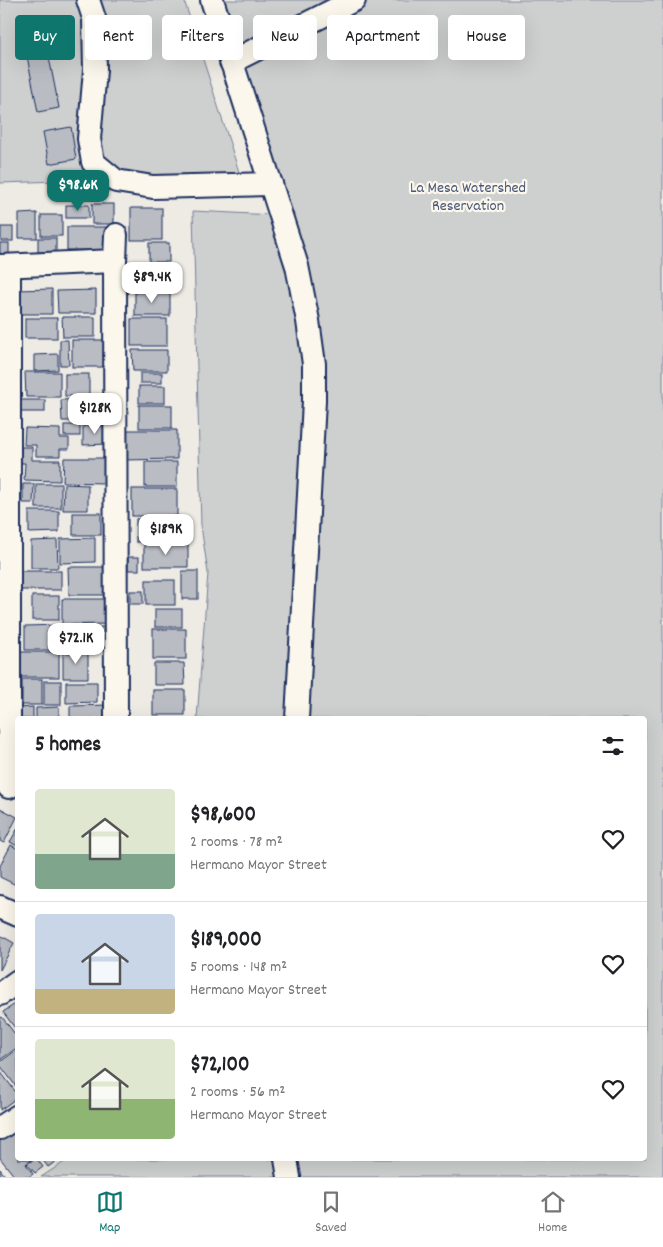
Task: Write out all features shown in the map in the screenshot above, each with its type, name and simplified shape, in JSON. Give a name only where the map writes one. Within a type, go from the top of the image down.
[{"type":"street","points":[[88,0],[94,18],[95,70],[89,139],[93,162],[116,181],[153,188],[271,184]]},
{"type":"street","points":[[212,0],[297,266],[314,364],[314,401],[297,716]]},
{"type":"street","points":[[231,62],[354,0]]},
{"type":"street","points":[[116,235],[114,260],[116,716]]},
{"type":"street","points":[[9,787],[5,266],[114,260]]},
{"type":"street","points":[[0,907],[15,914]]},
{"type":"street","points":[[0,994],[15,983]]},
{"type":"street","points":[[0,1128],[15,1118]]},
{"type":"street","points":[[286,1161],[289,1177]]},
{"type":"green space","points":[[0,0],[184,0],[189,15],[162,15],[162,60],[203,60],[240,175],[0,183]]},
{"type":"green space","name":"La Mesa Watershed Reservation","points":[[214,0],[663,0],[663,1177],[41,1177],[66,1161],[647,1161],[647,716],[197,716],[208,573],[201,526],[193,211],[273,215],[230,60],[243,60],[243,15],[218,15]]},
{"type":"building","points":[[28,60],[50,60],[59,108],[38,112]]},
{"type":"building","points":[[71,127],[76,159],[49,164],[43,132]]},
{"type":"building","points":[[92,204],[114,204],[114,224],[92,224]]},
{"type":"building","points":[[66,205],[89,205],[89,218],[66,218]]},
{"type":"building","points":[[131,208],[162,208],[162,240],[131,240]]},
{"type":"building","points":[[37,213],[37,238],[19,238],[19,214]]},
{"type":"building","points":[[41,215],[62,215],[62,236],[41,236]]},
{"type":"building","points":[[1,227],[13,227],[13,241],[1,241]]},
{"type":"building","points":[[67,227],[108,227],[108,250],[67,250]]},
{"type":"building","points":[[38,238],[56,238],[56,252],[38,252]]},
{"type":"building","points":[[0,243],[9,243],[9,254],[0,254]]},
{"type":"building","points":[[149,243],[169,243],[169,262],[149,262]]},
{"type":"building","points":[[127,265],[161,265],[162,280],[155,281],[155,288],[127,288]]},
{"type":"building","points":[[165,275],[175,275],[175,286],[165,287]]},
{"type":"building","points":[[52,289],[52,314],[16,314],[16,290]]},
{"type":"building","points":[[96,290],[96,313],[58,313],[57,291]]},
{"type":"building","points":[[135,292],[170,292],[170,316],[135,316]]},
{"type":"building","points":[[62,317],[95,317],[95,337],[63,337]]},
{"type":"building","points":[[25,318],[57,318],[57,338],[25,338]]},
{"type":"building","points":[[131,319],[167,319],[167,346],[131,346]]},
{"type":"building","points":[[60,340],[68,340],[69,365],[60,365]]},
{"type":"building","points":[[72,340],[113,340],[113,367],[72,367]]},
{"type":"building","points":[[132,350],[167,350],[167,371],[133,371]]},
{"type":"building","points":[[58,354],[58,370],[34,371],[34,355]]},
{"type":"building","points":[[25,372],[60,372],[60,397],[26,397]]},
{"type":"building","points":[[140,373],[162,373],[162,383],[140,383]]},
{"type":"building","points":[[65,374],[89,374],[89,396],[65,396]]},
{"type":"building","points":[[139,386],[165,386],[165,403],[139,403]]},
{"type":"building","points":[[87,399],[87,421],[62,421],[61,400]]},
{"type":"building","points":[[14,400],[45,400],[45,412],[14,412]]},
{"type":"building","points":[[139,405],[172,405],[172,428],[139,428]]},
{"type":"building","points":[[88,415],[105,415],[105,423],[88,423]]},
{"type":"building","points":[[64,425],[80,425],[80,436],[64,436]]},
{"type":"building","points":[[83,426],[108,426],[108,444],[83,445]]},
{"type":"building","points":[[25,428],[60,429],[60,438],[69,438],[69,449],[60,449],[60,456],[36,456],[36,445],[24,445]]},
{"type":"building","points":[[124,430],[177,430],[177,459],[124,460]]},
{"type":"building","points":[[14,447],[32,447],[32,460],[60,460],[60,481],[24,480],[25,463],[13,463]]},
{"type":"building","points":[[64,458],[104,458],[104,483],[63,482]]},
{"type":"building","points":[[145,462],[177,462],[177,487],[145,487]]},
{"type":"building","points":[[23,484],[34,484],[33,503],[23,503]]},
{"type":"building","points":[[36,484],[61,484],[61,508],[36,508]]},
{"type":"building","points":[[64,484],[88,485],[88,510],[63,510]]},
{"type":"building","points":[[132,489],[177,489],[177,516],[132,516]]},
{"type":"building","points":[[29,511],[59,511],[59,532],[29,533]]},
{"type":"building","points":[[73,513],[101,513],[101,535],[73,535]]},
{"type":"building","points":[[136,519],[181,519],[181,542],[136,542]]},
{"type":"building","points":[[95,538],[95,562],[60,563],[60,539]]},
{"type":"building","points":[[57,540],[58,568],[31,568],[31,541]]},
{"type":"building","points":[[144,544],[188,544],[188,567],[144,567]]},
{"type":"building","points":[[128,557],[139,557],[139,570],[128,570]]},
{"type":"building","points":[[68,567],[108,567],[108,595],[69,595]]},
{"type":"building","points":[[19,571],[61,571],[61,590],[19,590]]},
{"type":"building","points":[[182,571],[198,571],[198,599],[182,599]]},
{"type":"building","points":[[146,580],[175,580],[175,605],[146,605]]},
{"type":"building","points":[[130,591],[143,591],[143,604],[130,604]]},
{"type":"building","points":[[32,596],[59,596],[59,620],[32,620]]},
{"type":"building","points":[[62,599],[106,599],[107,624],[62,625]]},
{"type":"building","points":[[155,609],[182,609],[182,627],[155,627]]},
{"type":"building","points":[[59,625],[59,650],[25,650],[25,626]]},
{"type":"building","points":[[105,627],[105,650],[63,650],[63,628]]},
{"type":"building","points":[[153,629],[186,629],[186,659],[153,659]]},
{"type":"building","points":[[21,652],[59,652],[59,677],[21,677]]},
{"type":"building","points":[[88,652],[88,678],[63,678],[63,653]]},
{"type":"building","points":[[154,663],[184,663],[185,685],[154,685]]},
{"type":"building","points":[[22,679],[42,679],[42,705],[22,705]]},
{"type":"building","points":[[44,681],[61,681],[61,705],[44,705]]},
{"type":"building","points":[[66,682],[97,682],[97,702],[66,703]]},
{"type":"building","points":[[153,690],[185,690],[185,715],[153,715]]},
{"type":"building","points":[[110,705],[110,716],[70,716],[70,706]]},
{"type":"building","points":[[33,707],[33,716],[19,716],[19,708]]},
{"type":"building","points":[[59,707],[59,716],[36,716],[36,708]]},
{"type":"building","points":[[0,808],[15,816],[15,821],[4,843],[0,841]]},
{"type":"building","points":[[15,833],[15,844],[10,842]]},
{"type":"building","points":[[11,845],[15,847],[15,884],[0,877],[0,866]]},
{"type":"building","points":[[0,935],[14,943],[0,970]]},
{"type":"building","points":[[15,1004],[15,1028],[3,1012]]},
{"type":"building","points":[[2,1017],[15,1034],[15,1049],[0,1060],[0,1018]]},
{"type":"building","points":[[15,1051],[15,1085],[0,1065],[0,1062]]},
{"type":"building","points":[[0,1071],[15,1091],[15,1099],[0,1110]]},
{"type":"building","points":[[13,1127],[15,1129],[15,1161],[30,1161],[26,1164],[33,1174],[29,1177],[15,1177],[0,1158],[0,1136]]},
{"type":"building","points":[[31,1161],[38,1161],[43,1167],[35,1173],[27,1164]]},
{"type":"building","points":[[44,1161],[56,1161],[48,1167]]},
{"type":"building","points":[[0,1169],[6,1177],[0,1177]]}]
